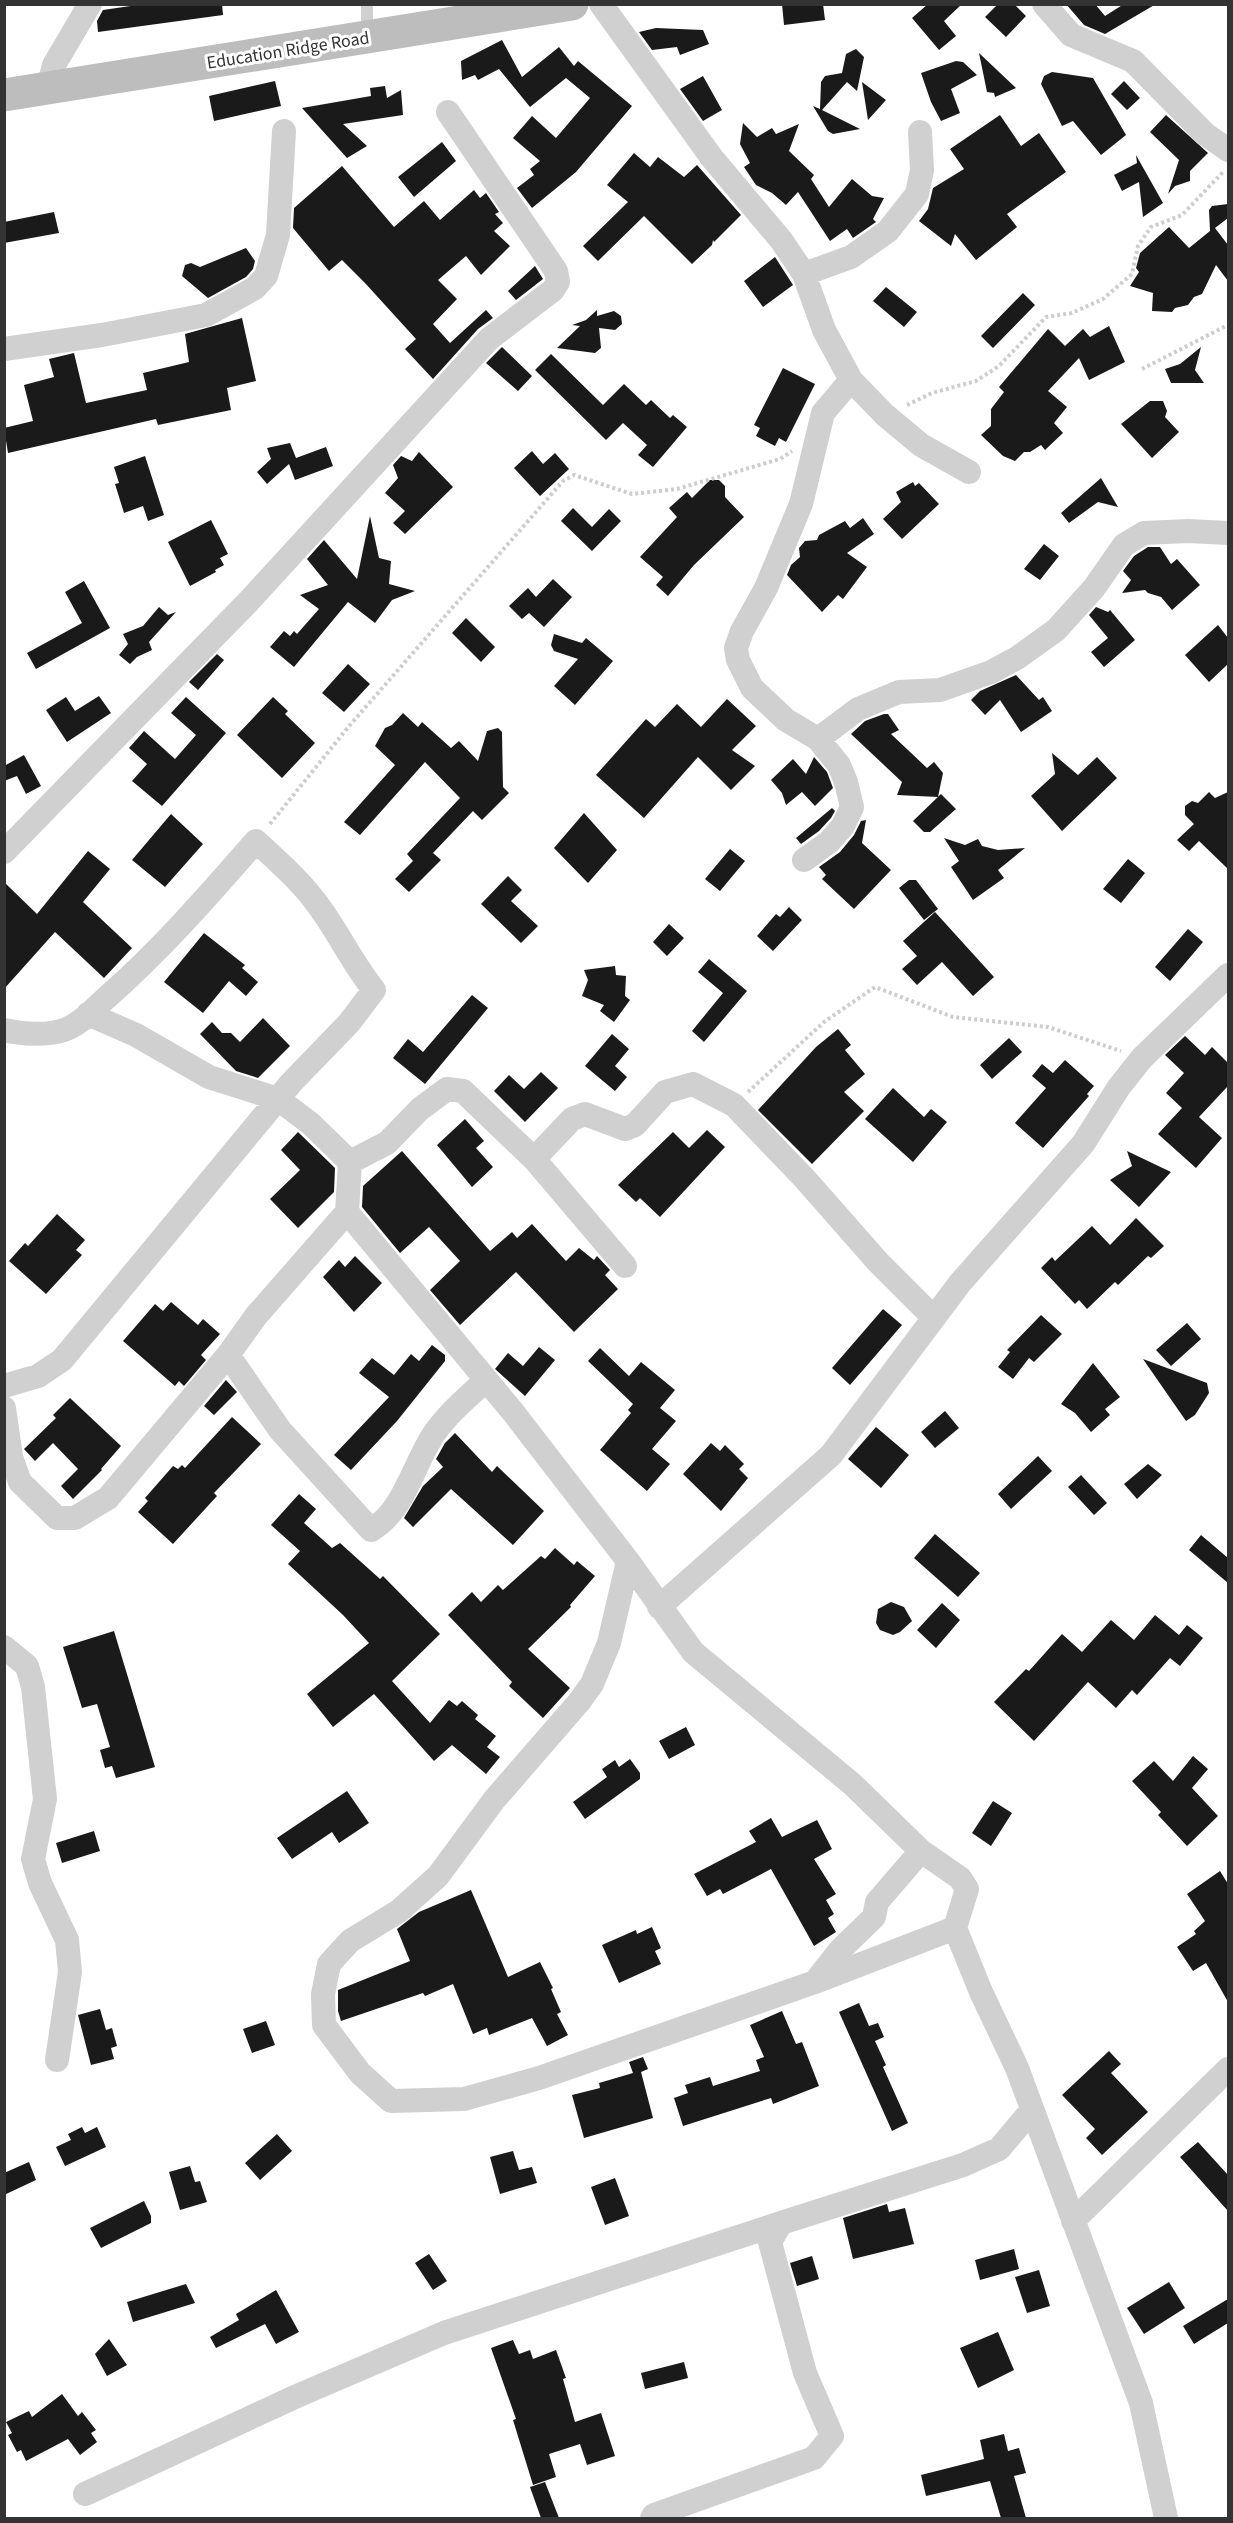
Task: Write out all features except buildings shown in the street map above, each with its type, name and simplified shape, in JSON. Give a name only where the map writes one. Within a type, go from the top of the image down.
[{"type":"main road","name":"Education Ridge Road","points":[[4,95],[367,37],[447,19],[572,4]]},
{"type":"street","points":[[48,88],[54,65],[90,4]]},
{"type":"street","points":[[601,4],[712,158],[781,240],[804,274],[824,330],[851,380],[885,415],[921,445],[969,472]]},
{"type":"street","points":[[1044,4],[1071,35],[1133,61],[1205,134],[1228,150]]},
{"type":"street","points":[[4,852],[249,601],[489,339],[553,290],[558,282],[556,271],[448,112]]},
{"type":"street","points":[[4,349],[102,335],[206,315],[255,288],[266,276],[278,236],[284,131]]},
{"type":"street","points":[[804,274],[851,257],[888,231],[917,194],[922,170],[920,132]]},
{"type":"street","points":[[804,860],[829,842],[843,826],[852,807],[846,782],[839,765],[818,739],[786,720],[752,688],[738,660],[736,648],[742,631],[766,588],[801,504],[823,413],[851,380]]},
{"type":"street","points":[[818,739],[858,709],[899,692],[940,690],[991,672],[1017,658],[1056,630],[1094,588],[1124,545],[1144,533],[1188,531],[1228,533]]},
{"type":"street","points":[[4,1030],[18,1033],[64,1030],[88,1014],[164,943],[256,841],[298,880],[323,912],[358,970],[374,990],[350,1023],[278,1099],[62,1360],[38,1376],[4,1386]]},
{"type":"street","points":[[659,1607],[831,1455],[960,1283],[1083,1144],[1119,1088],[1142,1058],[1228,975]]},
{"type":"street","points":[[4,1408],[11,1457],[20,1482],[57,1518],[75,1518],[108,1498],[228,1355],[256,1316],[347,1212],[350,1162],[311,1124],[278,1099],[209,1077],[136,1035],[88,1014]]},
{"type":"street","points":[[534,1159],[572,1119],[585,1114],[625,1129],[635,1125],[665,1092],[693,1084],[734,1105],[806,1179],[878,1262],[934,1318]]},
{"type":"street","points":[[350,1162],[387,1143],[420,1109],[447,1089],[464,1091],[534,1159],[625,1266]]},
{"type":"street","points":[[347,1212],[486,1380],[628,1561],[693,1652],[852,1784],[921,1851],[960,1878],[967,1889],[955,1928],[981,1992],[1017,2068],[1030,2111],[1141,2403],[1166,2518]]},
{"type":"street","points":[[228,1355],[280,1430],[370,1530],[383,1522],[420,1464],[428,1442],[443,1422],[486,1380]]},
{"type":"street","points":[[628,1561],[609,1643],[592,1684],[579,1702],[494,1800],[438,1876],[399,1911],[350,1941],[329,1964],[323,1994],[324,2025],[360,2073],[391,2101],[427,2102],[464,2098],[539,2078],[815,1982],[955,1928]]},
{"type":"street","points":[[4,1647],[27,1666],[33,1687],[45,1799],[33,1859],[40,1883],[67,1940],[70,1972],[57,2060]]},
{"type":"street","points":[[815,1982],[840,1949],[874,1917],[877,1902],[921,1851]]},
{"type":"street","points":[[1073,2221],[1228,2069]]},
{"type":"street","points":[[85,2494],[297,2396],[444,2333],[972,2161],[999,2149],[1030,2111]]},
{"type":"street","points":[[652,2518],[654,2515],[814,2458],[832,2436],[805,2373],[770,2242],[781,2223]]},
{"type":"lane","points":[[367,4],[367,37]]},
{"type":"path","points":[[885,415],[932,393],[976,381],[999,366],[1046,317],[1072,314],[1103,299],[1132,274],[1138,246],[1151,227],[1182,215],[1228,165]]},
{"type":"path","points":[[1142,369],[1228,325]]},
{"type":"path","points":[[256,841],[350,725],[563,481],[574,475],[632,494],[677,489],[780,459],[796,445]]},
{"type":"path","points":[[734,1105],[824,1022],[875,987],[953,1017],[1048,1027],[1142,1058]]}]
